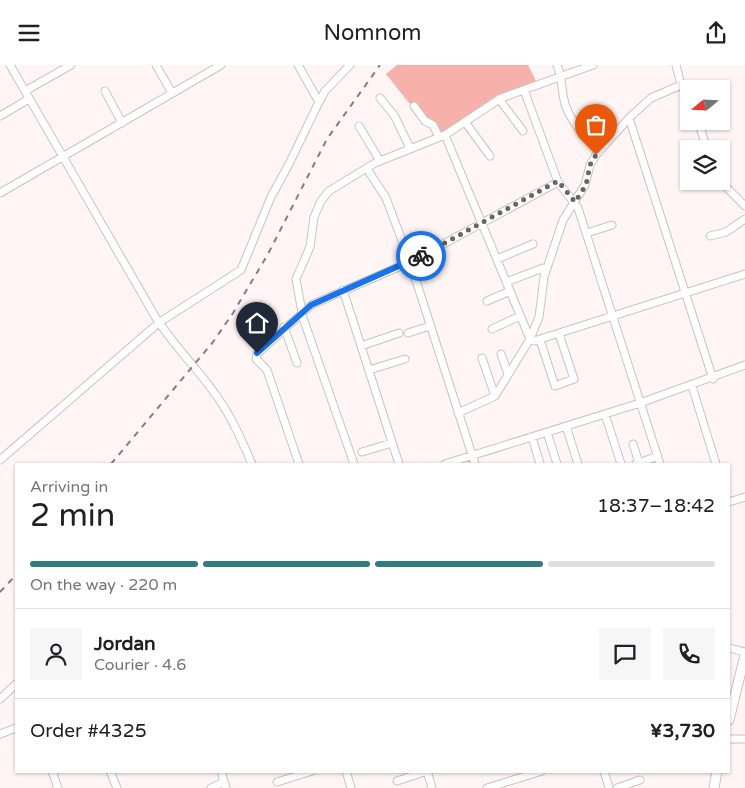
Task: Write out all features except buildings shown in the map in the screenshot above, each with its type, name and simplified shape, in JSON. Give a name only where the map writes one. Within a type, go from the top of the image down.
[{"type":"main road","points":[[730,711],[745,654]]},
{"type":"main road","points":[[714,788],[717,773]]},
{"type":"street","points":[[10,65],[62,158],[169,338],[217,397],[232,421],[252,463]]},
{"type":"street","points":[[24,91],[70,65]]},
{"type":"street","points":[[156,65],[172,93]]},
{"type":"street","points":[[0,193],[221,65]]},
{"type":"street","points":[[298,65],[319,102]]},
{"type":"street","points":[[163,320],[241,270],[271,197],[290,164],[319,102],[325,91],[350,65]]},
{"type":"street","points":[[557,65],[562,76],[566,106],[576,126],[598,152]]},
{"type":"street","points":[[354,463],[301,311],[296,279],[310,247],[314,217],[321,201],[329,191],[380,161],[442,136],[500,99],[593,65]]},
{"type":"street","points":[[676,65],[680,81]]},
{"type":"street","points":[[458,413],[495,396],[530,339],[539,317],[545,274],[563,220],[586,185],[590,165],[598,152],[628,118],[651,98],[680,85]]},
{"type":"street","points":[[524,89],[558,181],[575,202],[659,460],[637,463],[633,444]]},
{"type":"street","points":[[105,91],[122,123]]},
{"type":"street","points":[[380,97],[394,115],[410,148]]},
{"type":"street","points":[[0,116],[29,99]]},
{"type":"street","points":[[500,99],[523,131]]},
{"type":"street","points":[[414,107],[425,121],[433,125],[442,136],[482,222],[530,339],[534,341],[540,340],[745,274]]},
{"type":"street","points":[[628,118],[713,379]]},
{"type":"street","points":[[465,122],[490,155]]},
{"type":"street","points":[[359,126],[380,161]]},
{"type":"street","points":[[368,169],[386,198],[410,262],[473,460]]},
{"type":"street","points":[[299,463],[267,370],[256,359],[257,353],[301,311],[343,290],[410,262],[558,181]]},
{"type":"street","points":[[729,190],[745,207]]},
{"type":"street","points":[[710,237],[726,232],[745,219]]},
{"type":"street","points":[[586,233],[612,225]]},
{"type":"street","points":[[497,259],[533,244]]},
{"type":"street","points":[[506,282],[543,268],[545,274]]},
{"type":"street","points":[[343,290],[399,463]]},
{"type":"street","points":[[486,301],[510,291]]},
{"type":"street","points":[[492,329],[520,316]]},
{"type":"street","points":[[408,333],[430,326]]},
{"type":"street","points":[[0,460],[154,327]]},
{"type":"street","points":[[284,327],[297,363]]},
{"type":"street","points":[[361,345],[399,333]]},
{"type":"street","points":[[540,340],[555,386],[562,384],[574,379],[559,333]]},
{"type":"street","points":[[501,355],[508,375]]},
{"type":"street","points":[[482,358],[495,396]]},
{"type":"street","points":[[369,370],[405,359]]},
{"type":"street","points":[[453,463],[473,460],[532,437],[713,379],[745,365]]},
{"type":"street","points":[[692,385],[716,463]]},
{"type":"street","points":[[605,414],[621,463]]},
{"type":"street","points":[[566,426],[578,463]]},
{"type":"street","points":[[547,432],[557,463]]},
{"type":"street","points":[[532,437],[540,463]]},
{"type":"street","points":[[362,452],[392,443]]},
{"type":"street","points":[[730,502],[745,497]]},
{"type":"street","points":[[730,648],[745,654]]},
{"type":"street","points":[[0,699],[15,685]]},
{"type":"street","points":[[0,734],[15,729]]},
{"type":"street","points":[[730,739],[745,739]]},
{"type":"street","points":[[53,773],[58,788]]},
{"type":"street","points":[[111,773],[117,788]]},
{"type":"street","points":[[277,782],[306,773]]},
{"type":"street","points":[[347,773],[351,788]]},
{"type":"street","points":[[397,781],[421,773]]},
{"type":"street","points":[[428,773],[432,788]]},
{"type":"street","points":[[487,788],[536,773]]},
{"type":"street","points":[[605,773],[609,788]]},
{"type":"street","points":[[617,788],[640,780]]},
{"type":"street","points":[[211,788],[225,785]]},
{"type":"shaded area","points":[[397,65],[528,65],[536,81],[501,95],[441,133],[426,120],[415,104],[409,103],[386,74]]},
{"type":"railway","points":[[112,463],[213,342],[233,313],[268,254],[327,139],[380,65]]},
{"type":"railway","points":[[0,592],[15,576]]},
{"type":"way so far","points":[[421,256],[445,241],[558,181],[575,202],[586,185],[590,165],[596,155]]},
{"type":"route","points":[[257,353],[301,311],[311,305],[421,256]]}]
